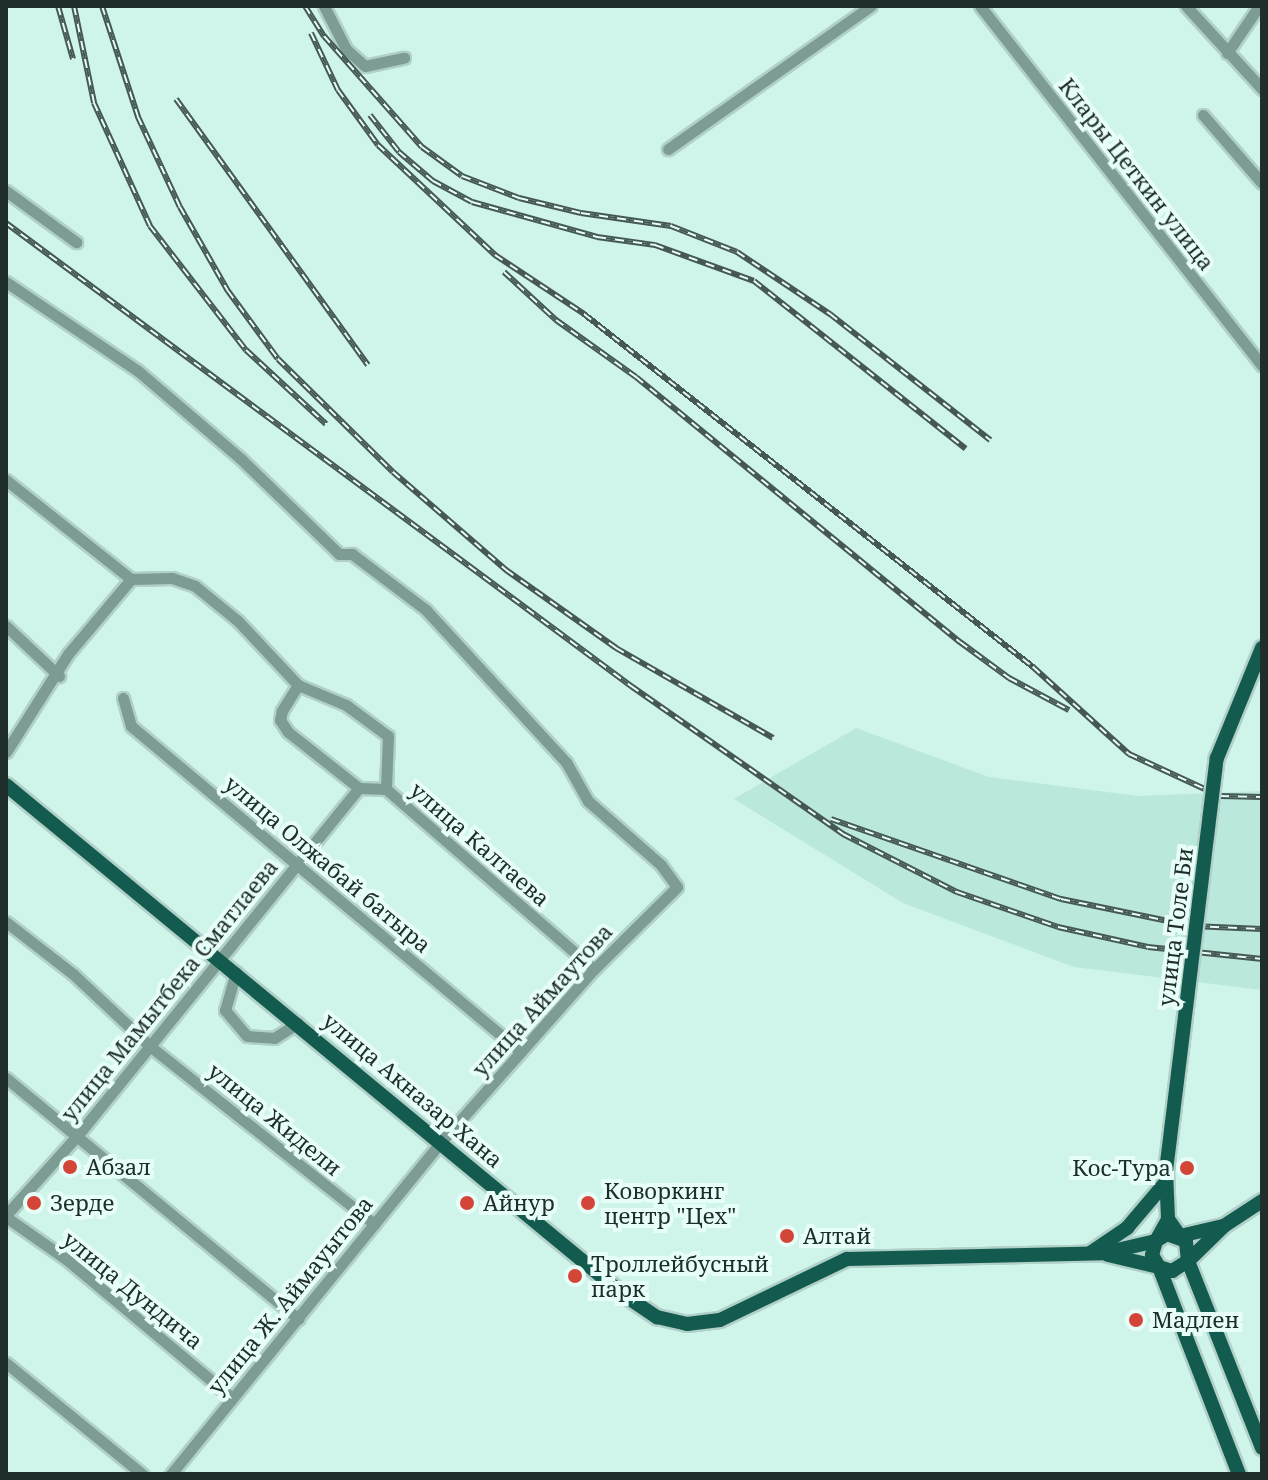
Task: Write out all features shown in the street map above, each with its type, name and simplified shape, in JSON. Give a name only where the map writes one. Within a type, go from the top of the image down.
[{"type":"main road","name":"улица Толе Би","points":[[1168,1219],[1165,1177],[1217,758],[1262,648]]},
{"type":"main road","name":"улица Акназар Хана","points":[[6,785],[221,958],[624,1295],[677,1323],[720,1320],[847,1259],[1086,1255],[1156,1241]]},
{"type":"main road","points":[[1086,1255],[1127,1228],[1165,1177]]},
{"type":"main road","points":[[1159,1267],[1172,1271],[1188,1261],[1224,1226],[1262,1201]]},
{"type":"main road","points":[[1239,1474],[1152,1255],[1168,1219],[1190,1249],[1188,1261],[1262,1448]]},
{"type":"main road","points":[[1156,1241],[1167,1234],[1180,1236],[1224,1226]]},
{"type":"main road","name":"улица Акназар Хана","points":[[1104,1253],[1159,1267]]},
{"type":"street","points":[[324,6],[346,49],[365,66],[404,58]]},
{"type":"street","points":[[668,149],[871,6]]},
{"type":"street","name":"Клары Цеткин улица","points":[[980,6],[1262,366]]},
{"type":"street","points":[[1186,6],[1262,89]]},
{"type":"street","points":[[1227,53],[1259,6]]},
{"type":"street","points":[[1203,115],[1262,183]]},
{"type":"street","points":[[6,191],[76,242]]},
{"type":"street","name":"улица Аймаутова","points":[[6,282],[138,371],[241,459],[339,554],[352,554],[426,610],[566,762],[588,801],[661,865],[677,887],[594,969],[440,1143]]},
{"type":"street","points":[[6,480],[131,579],[172,578],[195,586],[238,621],[298,685],[346,705],[388,736],[386,789]]},
{"type":"street","points":[[6,752],[59,676],[68,654],[131,579]]},
{"type":"street","points":[[6,626],[59,676]]},
{"type":"street","points":[[298,685],[280,720],[359,788]]},
{"type":"street","name":"улица Олжабай батыра","points":[[123,698],[131,726],[521,1052]]},
{"type":"street","name":"улица Калтаева","points":[[359,788],[386,789],[594,969]]},
{"type":"street","name":"улица Мамытбека Сматлаева","points":[[6,1216],[151,1047],[359,788]]},
{"type":"street","name":"улица Жидели","points":[[6,922],[73,974],[151,1047],[374,1224]]},
{"type":"street","points":[[236,972],[225,1010],[247,1036],[274,1038],[298,1023]]},
{"type":"street","points":[[6,1078],[298,1319]]},
{"type":"street","name":"улица Ж. Аймауытова","points":[[171,1474],[440,1143]]},
{"type":"street","name":"улица Дундича","points":[[6,1216],[66,1259],[231,1397]]},
{"type":"street","points":[[6,1363],[142,1474]]},
{"type":"shaded area","points":[[856,728],[989,777],[1138,796],[1262,791],[1262,990],[1074,967],[903,903],[734,799]]},
{"type":"railway","points":[[58,6],[73,59]]},
{"type":"railway","points":[[74,6],[94,103],[150,226],[246,350],[326,424]]},
{"type":"railway","points":[[102,6],[138,117],[180,207],[228,291],[278,359],[393,472],[506,570],[616,648],[773,738]]},
{"type":"railway","points":[[305,6],[324,36],[422,147],[462,176],[519,198],[581,213],[671,226],[737,252],[830,314],[990,440]]},
{"type":"railway","points":[[311,33],[338,90],[378,145],[495,255],[584,314],[1033,667],[1129,754],[1220,796],[1262,797]]},
{"type":"railway","points":[[176,99],[368,365]]},
{"type":"railway","points":[[370,115],[399,152],[433,181],[472,202],[597,237],[655,245],[754,281],[966,449]]},
{"type":"railway","points":[[6,223],[631,686],[843,834],[957,892],[1058,927],[1148,947],[1262,959]]},
{"type":"railway","points":[[504,272],[556,320],[636,377],[960,642],[1009,678],[1069,710]]},
{"type":"railway","points":[[831,819],[1061,899],[1192,926],[1262,929]]},
{"type":"place","name":"Абзал","points":[[70,1167]]},
{"type":"place","name":"Кос-Тура","points":[[1187,1168]]},
{"type":"place","name":"Зерде","points":[[34,1203]]},
{"type":"place","name":"Айнур","points":[[467,1203]]},
{"type":"place","name":"Коворкинг центр \"Цех\"","points":[[588,1203]]},
{"type":"place","name":"Алтай","points":[[787,1236]]},
{"type":"place","name":"Троллейбусный парк","points":[[575,1276]]},
{"type":"place","name":"Мадлен","points":[[1136,1320]]}]
